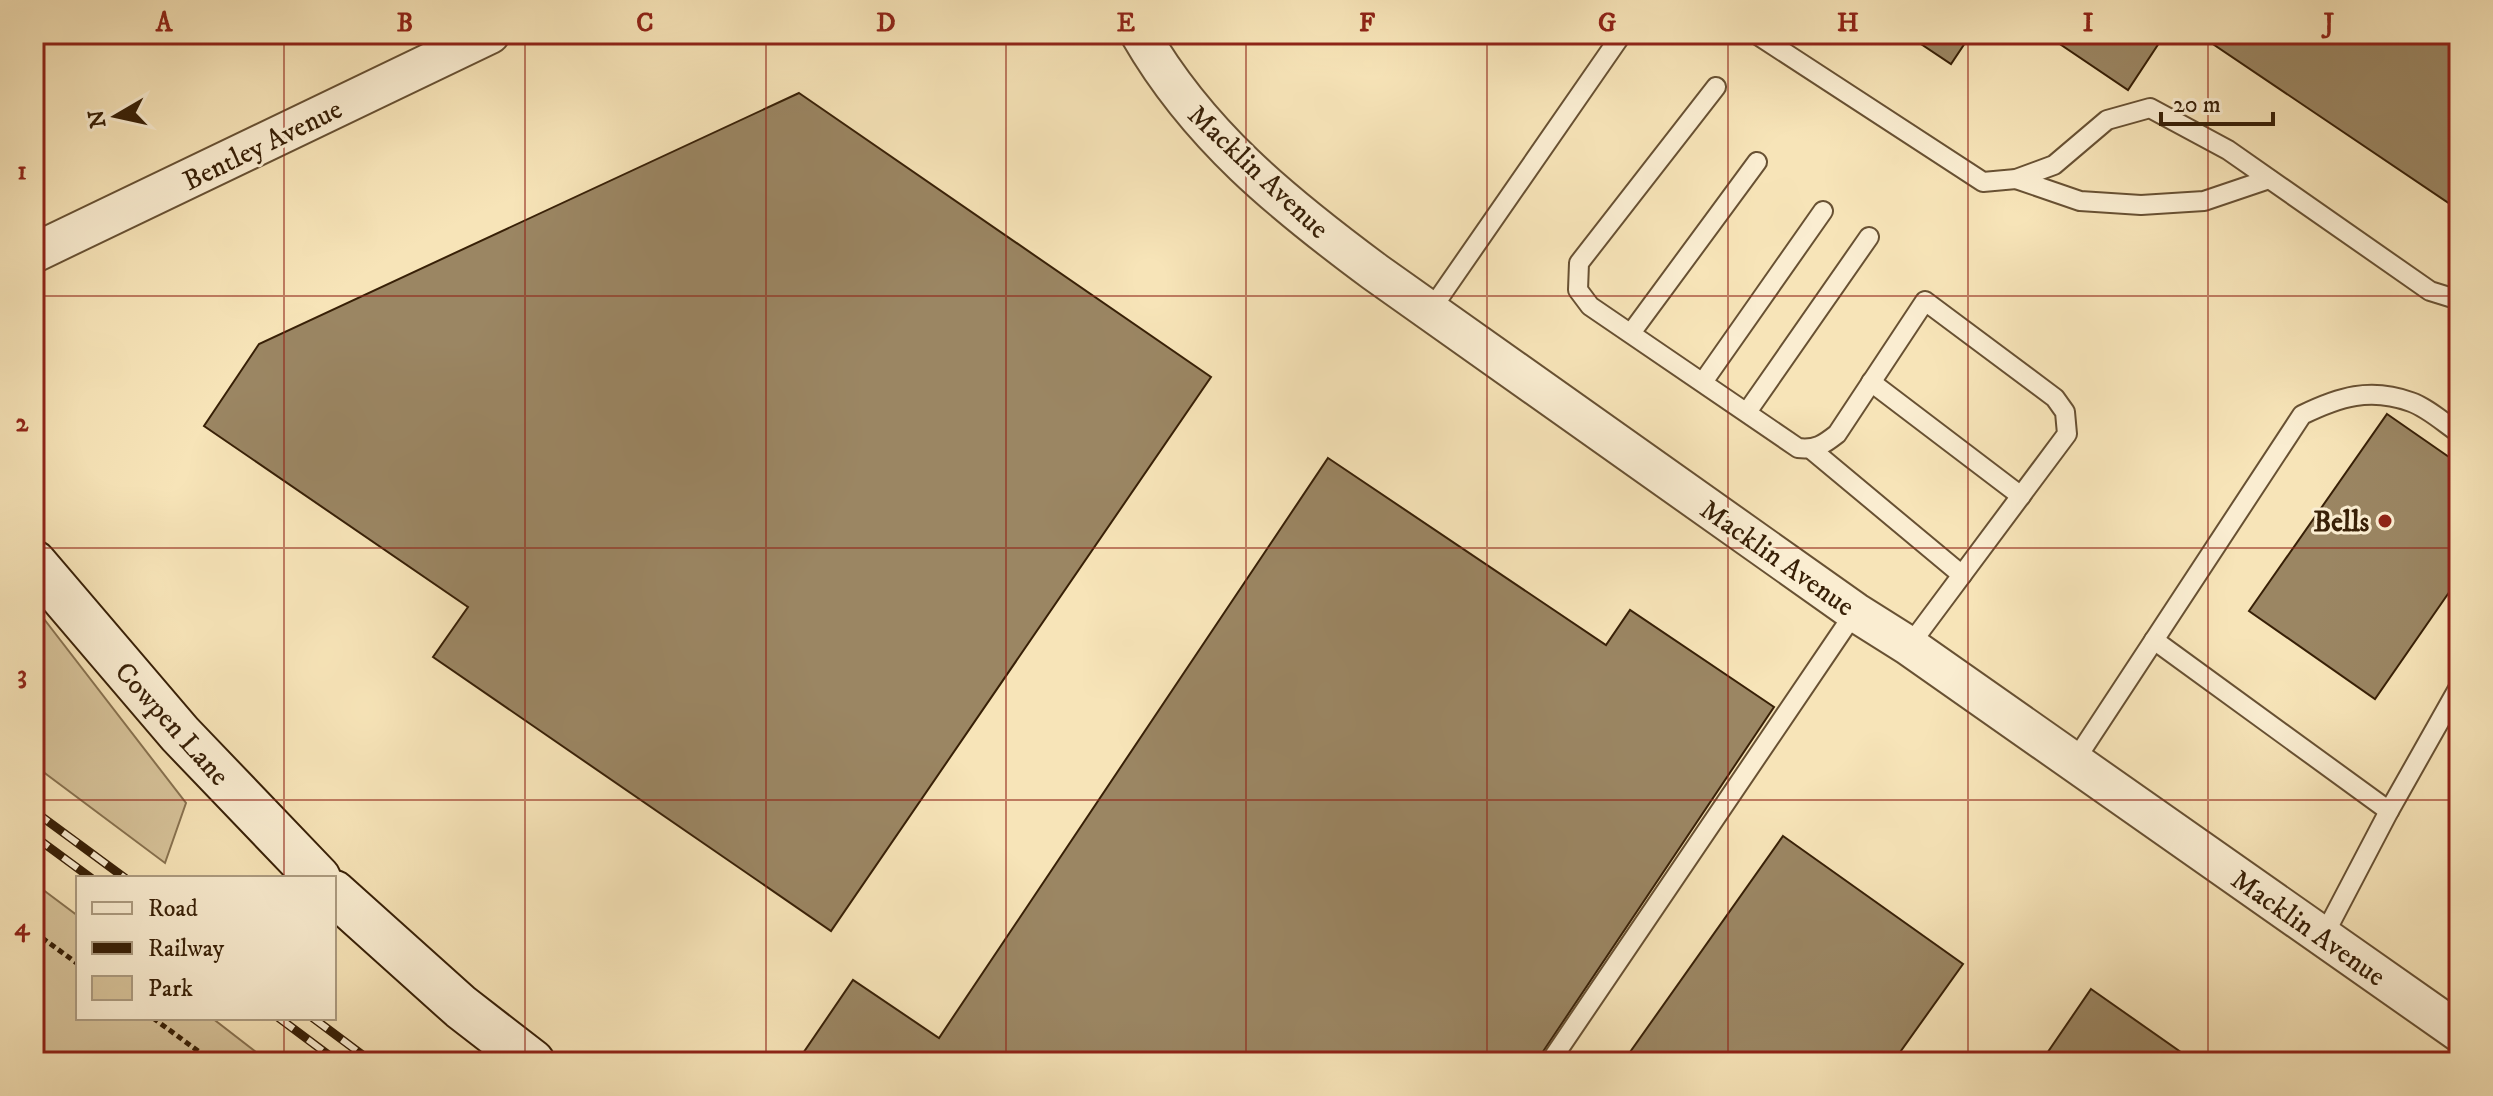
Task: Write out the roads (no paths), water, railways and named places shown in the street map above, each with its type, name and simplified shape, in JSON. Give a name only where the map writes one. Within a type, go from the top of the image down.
[{"type":"street","name":"Bentley Avenue","points":[[34,253],[490,34]]},
{"type":"street","name":"Macklin Avenue","points":[[1140,34],[1163,75],[1210,132],[1299,216],[1855,612],[1909,646],[2459,1032]]},
{"type":"street","name":"Cowpen Lane","points":[[34,563],[180,734],[316,876]]},
{"type":"street","points":[[336,895],[461,1007],[532,1062]]},
{"type":"lane","points":[[1430,311],[1622,34]]},
{"type":"lane","points":[[1764,36],[1983,182],[2016,179],[2054,165],[2107,120],[2150,108],[2228,150],[2430,291],[2459,300]]},
{"type":"lane","points":[[1716,87],[1579,263],[1578,290],[1590,306],[1798,448],[1812,450],[1837,434],[1925,301],[2055,398],[2065,412],[2067,434],[1909,646]]},
{"type":"lane","points":[[1631,333],[1757,162]]},
{"type":"lane","points":[[2016,179],[2080,201],[2141,205],[2204,201],[2269,179]]},
{"type":"lane","points":[[1703,382],[1823,211]]},
{"type":"lane","points":[[1747,412],[1869,237]]},
{"type":"lane","points":[[1871,382],[2021,496]]},
{"type":"lane","points":[[2074,762],[2302,415],[2335,399],[2375,394],[2413,402],[2459,433]]},
{"type":"lane","points":[[1812,450],[1962,575]]},
{"type":"lane","points":[[1550,1062],[1855,612]]},
{"type":"lane","points":[[2154,640],[2389,811]]},
{"type":"lane","points":[[2323,937],[2459,687]]},
{"type":"railway","points":[[34,811],[122,876]]},
{"type":"railway","points":[[34,836],[88,876]]},
{"type":"railway","points":[[282,1020],[338,1062]]},
{"type":"railway","points":[[316,1020],[372,1062]]},
{"type":"place","name":"Bells","points":[[2385,521]]}]
